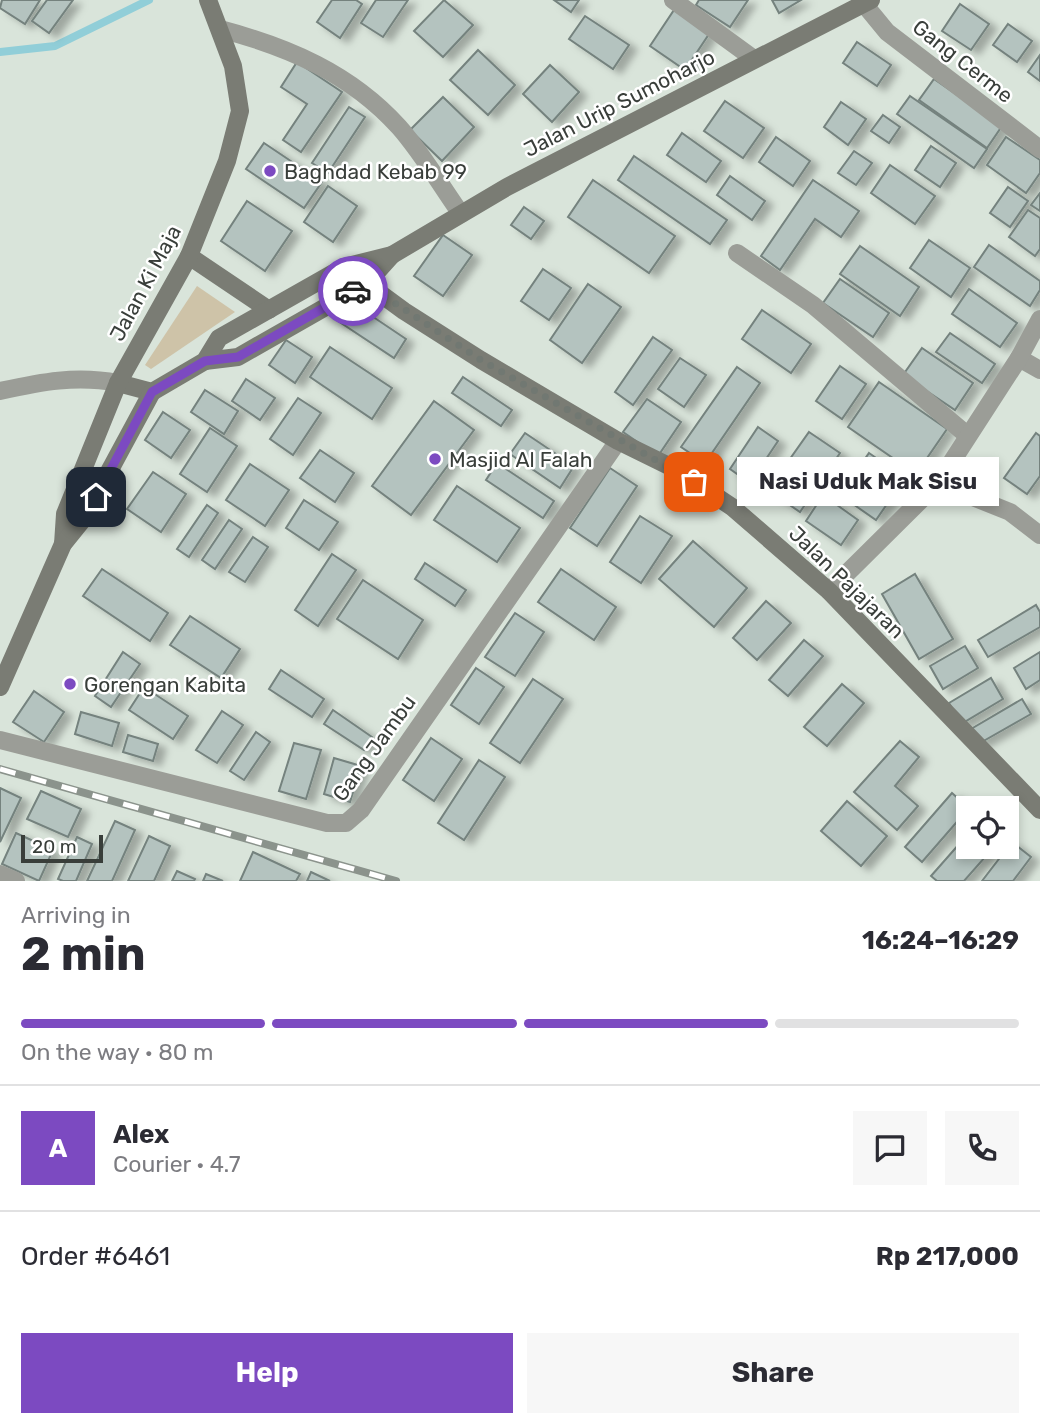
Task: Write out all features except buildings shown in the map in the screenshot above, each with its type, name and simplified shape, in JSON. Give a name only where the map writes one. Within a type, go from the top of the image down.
[{"type":"main road","name":"Jalan Ki Maja","points":[[63,544],[65,514],[118,383],[189,256],[227,161],[240,111],[233,66],[208,0]]},
{"type":"main road","name":"Jalan Urip Sumoharjo","points":[[205,361],[219,338],[344,267],[392,255],[461,214],[867,2]]},
{"type":"main road","name":"Jalan Urip Sumoharjo","points":[[152,392],[205,361],[238,357],[366,284],[392,255]]},
{"type":"main road","points":[[189,256],[269,310]]},
{"type":"main road","name":"Jalan Pajajaran","points":[[344,267],[481,360],[618,440],[675,469],[732,507],[829,591],[1040,810]]},
{"type":"main road","points":[[118,383],[152,392]]},
{"type":"main road","name":"Jalan Ki Maja","points":[[0,687],[63,544],[85,518],[152,392]]},
{"type":"street","points":[[673,0],[754,59]]},
{"type":"street","name":"Gang Cerme","points":[[867,2],[887,32],[1040,149]]},
{"type":"street","points":[[219,29],[274,43],[311,60],[360,93],[400,128],[461,214]]},
{"type":"street","points":[[737,253],[813,305],[967,435]]},
{"type":"street","points":[[829,591],[938,483],[1019,358],[1040,319]]},
{"type":"street","points":[[1019,358],[1040,370]]},
{"type":"street","points":[[0,391],[60,379],[90,378],[118,383]]},
{"type":"street","name":"Gang Jambu","points":[[0,740],[327,823],[346,823],[361,810],[618,440]]},
{"type":"street","points":[[938,483],[1010,512],[1040,536]]},
{"type":"street","points":[[0,874],[16,881]]},
{"type":"shaded area","points":[[197,286],[235,312],[151,369],[145,365]]},
{"type":"waterway","points":[[0,52],[55,46],[149,0]]},
{"type":"railway","points":[[0,769],[396,881]]},
{"type":"way so far","points":[[353,291],[366,284],[481,360],[694,482]]},
{"type":"place","name":"Baghdad Kebab 99","points":[[270,171]]},
{"type":"place","name":"Masjid Al Falah","points":[[435,459]]},
{"type":"place","name":"Nasi Uduk Mak Sisu","points":[[694,482]]},
{"type":"place","name":"Gorengan Kabita","points":[[70,684]]},
{"type":"route","points":[[96,497],[152,392],[205,361],[238,357],[353,291]]}]
